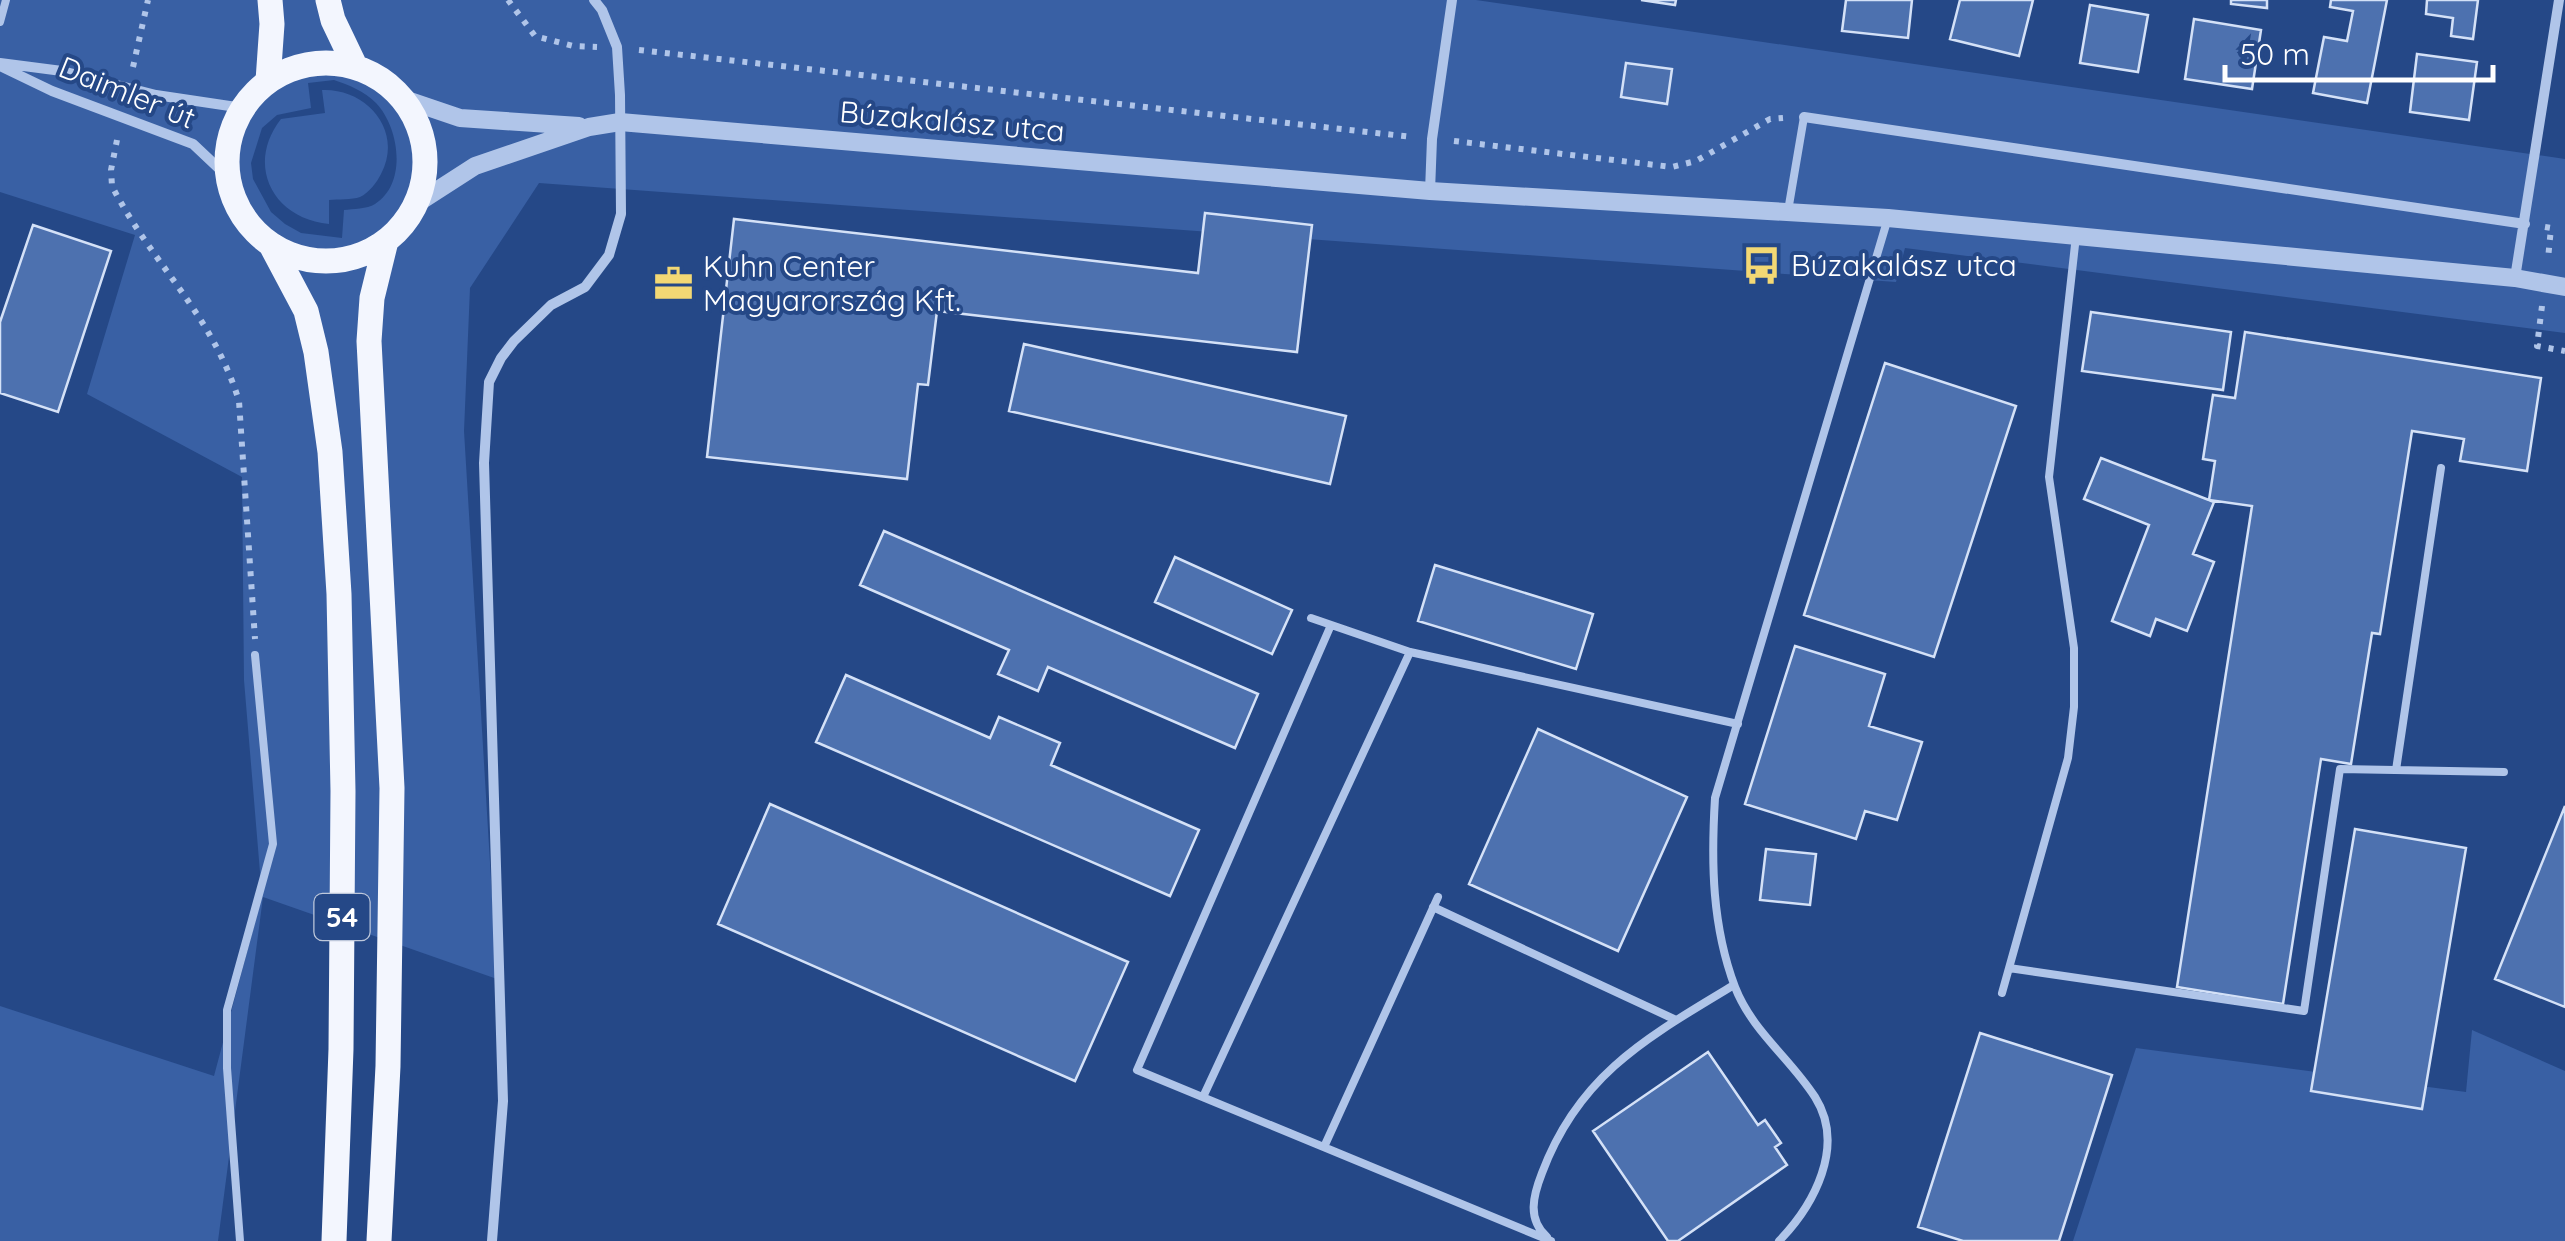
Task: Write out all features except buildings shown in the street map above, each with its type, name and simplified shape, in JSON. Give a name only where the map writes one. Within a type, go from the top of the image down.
[{"type":"main road","points":[[268,81],[270,0]]},
{"type":"main road","points":[[328,0],[333,20],[356,66]]},
{"type":"main road","points":[[228,177],[230,141],[242,108],[268,81],[284,72],[319,62],[356,66],[390,85],[404,100]]},
{"type":"main road","name":"54","points":[[228,177],[236,204],[251,226],[271,244],[303,259],[355,257],[386,241],[403,224],[422,187],[425,150],[414,115],[404,100]]},
{"type":"main road","name":"54","points":[[379,1241],[388,1066],[392,788],[369,341],[372,298],[386,241]]},
{"type":"main road","name":"54","points":[[271,244],[306,311],[316,352],[330,452],[338,576],[344,792],[334,1241]]},
{"type":"street","points":[[492,1241],[503,1101],[484,462],[489,382],[514,341],[551,305],[585,286],[608,255],[620,214],[617,47],[594,0]]},
{"type":"street","points":[[1430,191],[1432,139],[1452,0]]},
{"type":"street","points":[[2515,278],[2559,0]]},
{"type":"street","name":"Daimler út","points":[[0,64],[62,71],[156,96],[242,108]]},
{"type":"street","name":"Daimler út","points":[[0,64],[52,92],[193,144],[228,177]]},
{"type":"street","name":"Búzakalász utca","points":[[404,100],[460,118],[589,127]]},
{"type":"street","points":[[1804,118],[2525,224]]},
{"type":"street","name":"Búzakalász utca","points":[[416,204],[476,166],[589,127],[620,122],[1430,191],[1888,218],[2565,286]]},
{"type":"lane","points":[[0,22],[6,0]]},
{"type":"lane","points":[[1788,211],[1804,118]]},
{"type":"lane","points":[[1779,1241],[1799,1218],[1823,1173],[1827,1149],[1825,1121],[1816,1099],[1746,1012],[1734,985],[1720,936],[1712,850],[1715,798],[1888,218]]},
{"type":"lane","points":[[2002,993],[2068,758],[2074,707],[2074,648],[2049,477],[2076,236]]},
{"type":"lane","points":[[2396,770],[2441,468]]},
{"type":"lane","points":[[1311,618],[1410,652],[1738,724]]},
{"type":"lane","points":[[1331,624],[1137,1070],[1551,1241]]},
{"type":"lane","points":[[1203,1097],[1410,652]]},
{"type":"lane","points":[[240,1241],[228,1068],[228,1010],[272,844],[256,656]]},
{"type":"lane","points":[[2009,968],[2304,1011],[2340,768],[2504,772]]},
{"type":"lane","points":[[1324,1147],[1438,897]]},
{"type":"lane","points":[[1434,907],[1676,1020]]},
{"type":"lane","points":[[1551,1241],[1536,1225],[1533,1207],[1542,1172],[1583,1094],[1656,1032],[1734,985]]},
{"type":"path","points":[[134,66],[148,0]]},
{"type":"path","points":[[508,0],[535,36],[573,46]]},
{"type":"path","points":[[617,47],[1672,167],[1696,161],[1770,118],[1804,118]]},
{"type":"path","points":[[117,140],[112,186],[203,319],[230,373],[238,401],[256,656]]},
{"type":"shaded area","points":[[0,0],[1476,0],[2565,159],[2565,333],[1905,248],[1896,282],[539,183],[470,288],[464,431],[497,979],[263,897],[218,1241],[0,1241],[0,1006],[214,1076],[262,896],[244,680],[242,477],[87,394],[135,235],[0,192]],"holes":[[[334,80],[376,103],[390,126],[396,155],[396,169],[385,195],[372,206],[344,210],[342,238],[301,233],[285,224],[271,212],[253,179],[251,163],[262,128],[277,115],[311,108],[308,83]]]},
{"type":"shaded area","points":[[322,90],[338,91],[366,104],[377,115],[388,142],[381,174],[370,190],[357,198],[329,200],[329,224],[309,220],[280,201],[270,187],[265,154],[281,119],[325,113]]},
{"type":"shaded area","points":[[2472,1030],[2565,1071],[2565,1241],[2073,1241],[2136,1048],[2466,1092]]},
{"type":"place","name":"Búzakalász utca","points":[[1761,266]]},
{"type":"place","name":"Kuhn Center Magyarország Kft.","points":[[673,284]]}]
